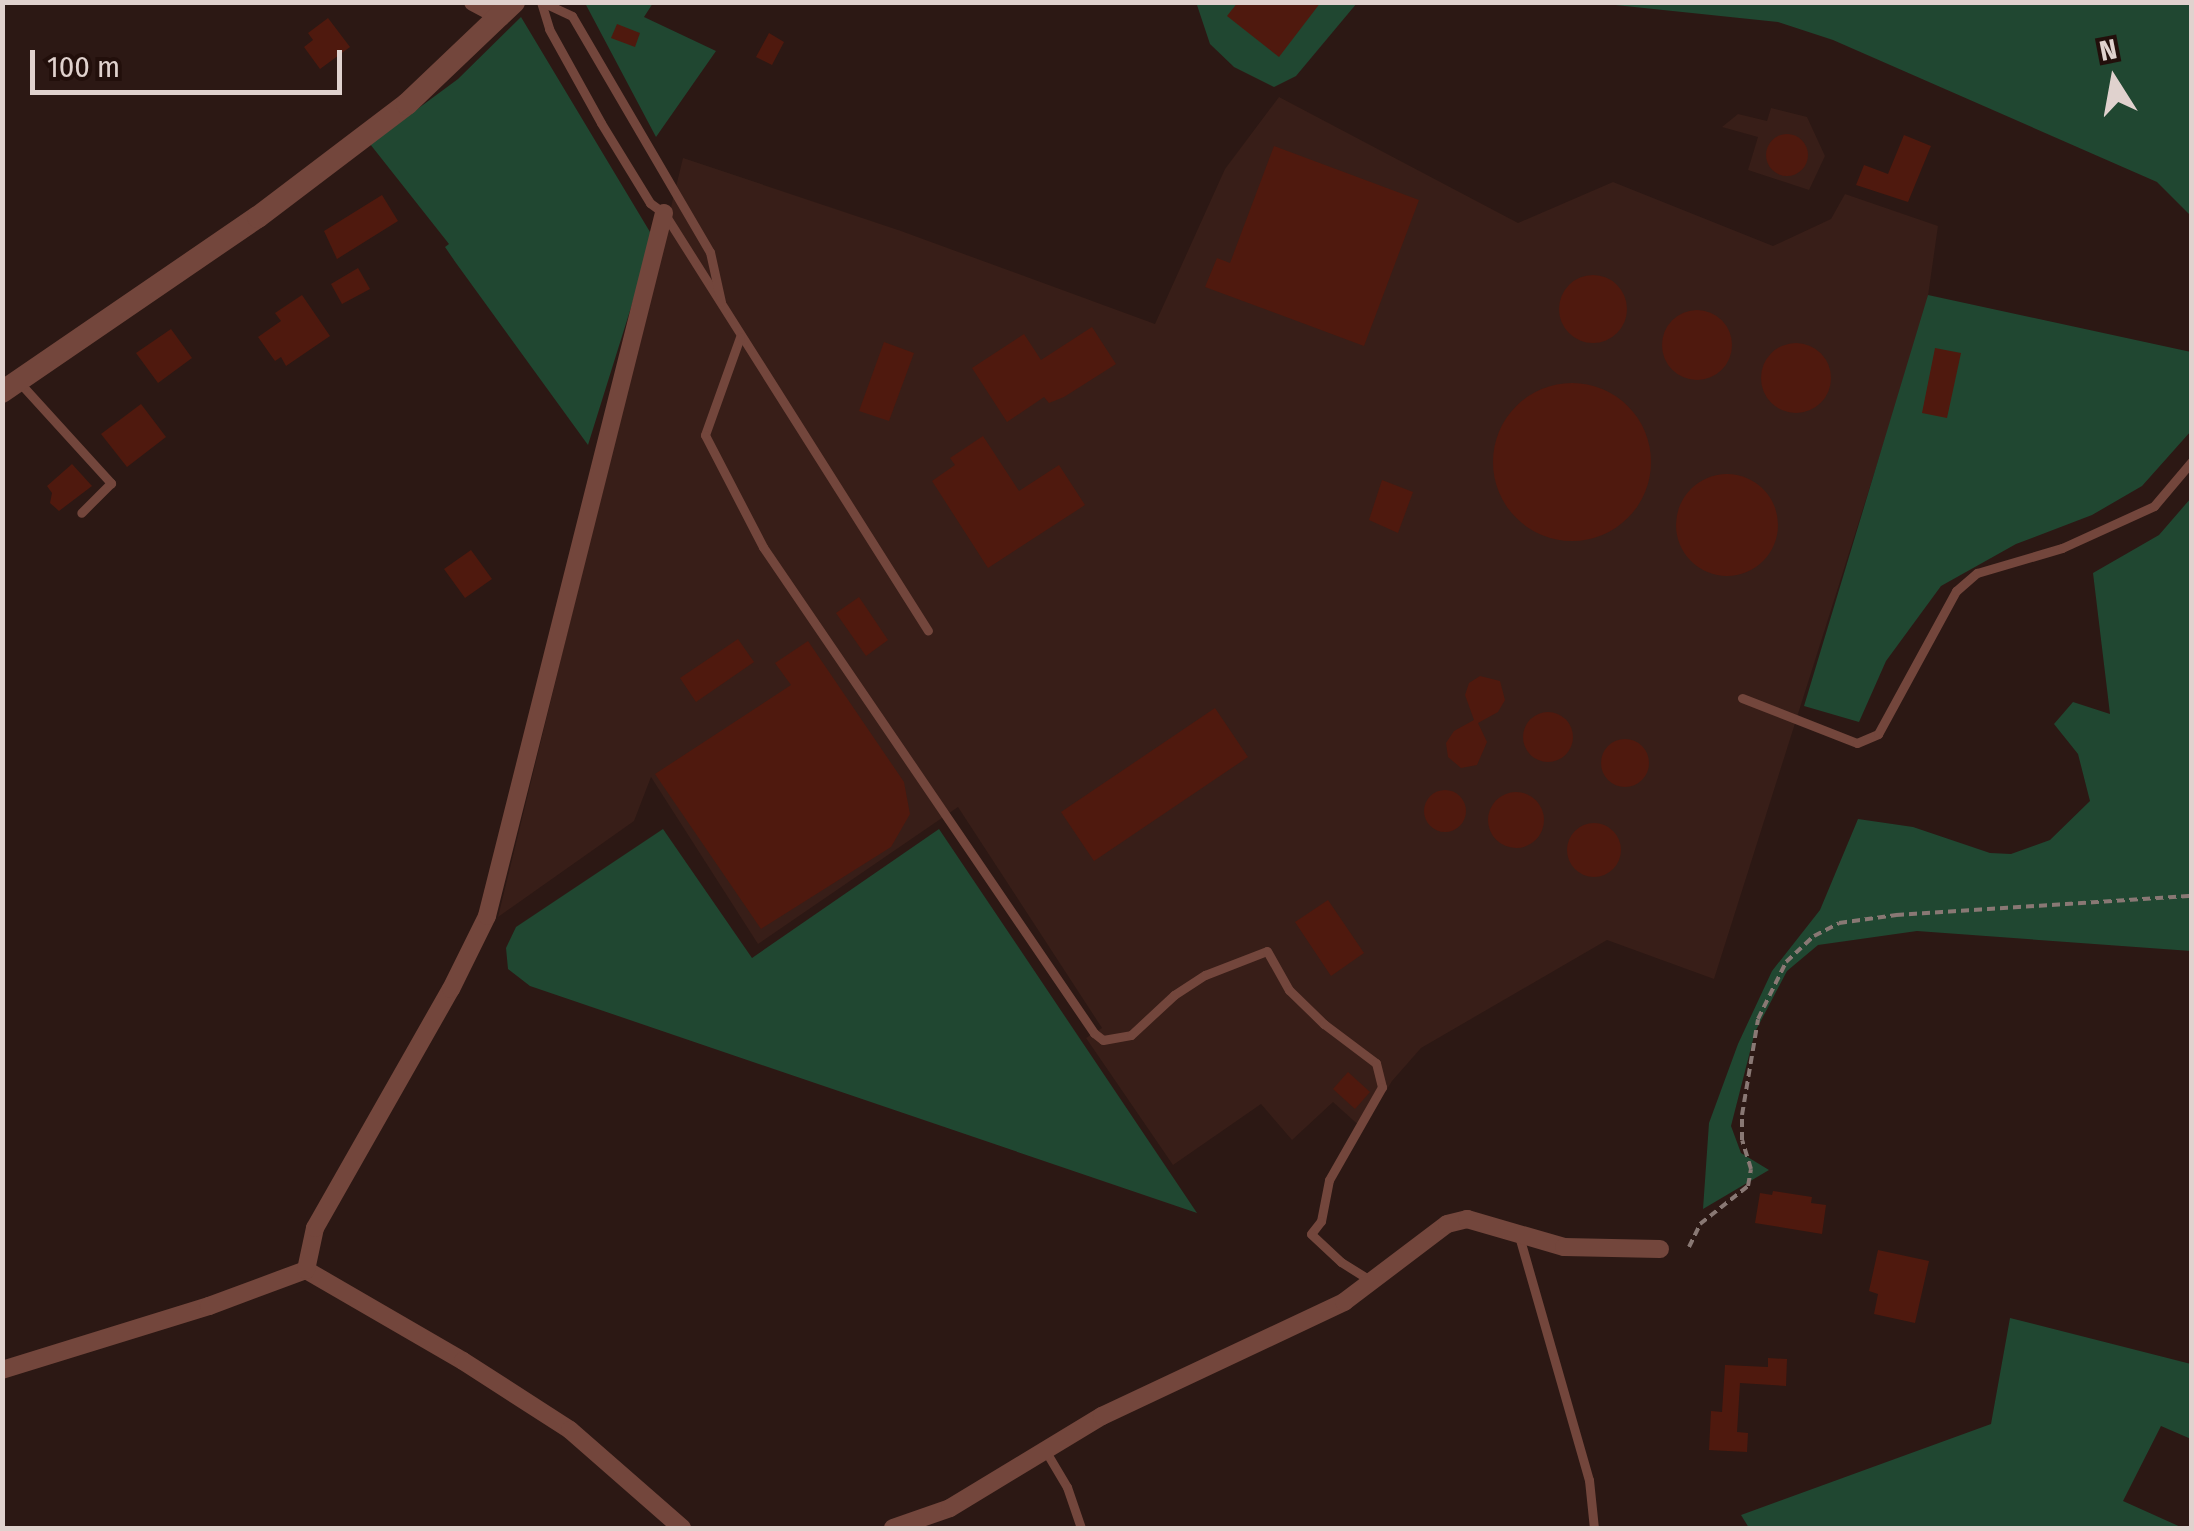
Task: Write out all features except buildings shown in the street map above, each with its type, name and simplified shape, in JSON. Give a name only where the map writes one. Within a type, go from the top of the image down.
[{"type":"street","points":[[473,2],[507,10]]},
{"type":"street","points":[[11,387],[258,218],[407,104],[507,10]]},
{"type":"street","points":[[306,1270],[315,1228],[451,989],[487,916],[664,213]]},
{"type":"street","points":[[893,1528],[950,1508],[1102,1416],[1344,1302],[1447,1224],[1467,1219],[1564,1247],[1660,1249]]},
{"type":"street","points":[[2,1370],[306,1270],[463,1361],[570,1430],[682,1528]]},
{"type":"lane","points":[[542,2],[549,29],[601,124],[650,202],[664,213],[928,630]]},
{"type":"lane","points":[[542,2],[572,16],[710,252],[723,310]]},
{"type":"lane","points":[[740,337],[705,436],[762,546],[1094,1033],[1103,1040],[1131,1036],[1174,995],[1205,975],[1267,952],[1289,990],[1324,1024],[1376,1063],[1382,1087],[1329,1180],[1321,1222],[1311,1234],[1340,1262],[1372,1280]]},
{"type":"lane","points":[[11,387],[111,483],[80,513]]},
{"type":"lane","points":[[1742,698],[1857,743],[1878,734],[1956,591],[1978,573],[2062,548],[2154,506],[2192,462]]},
{"type":"lane","points":[[1519,1236],[1589,1480],[1594,1528]]},
{"type":"lane","points":[[1045,1450],[1067,1487],[1080,1528]]},
{"type":"path","points":[[1688,1247],[1700,1224],[1748,1186],[1752,1169],[1742,1140],[1742,1115],[1758,1019],[1786,962],[1814,936],[1839,923],[1896,915],[2192,896]]},
{"type":"shaded area","points":[[1279,97],[1518,223],[1613,182],[1773,246],[1831,219],[1845,194],[1938,226],[1926,310],[1714,979],[1607,940],[1421,1048],[1392,1081],[1363,1129],[1333,1102],[1292,1140],[1261,1104],[1173,1165],[1086,1038],[1102,1028],[958,807],[758,944],[651,777],[634,821],[498,917],[683,158],[901,231],[1155,324],[1225,169]]},
{"type":"shaded area","points":[[1771,108],[1807,117],[1825,156],[1809,190],[1748,170],[1758,137],[1722,127],[1738,114],[1767,121]]},
{"type":"green space","points":[[1196,2],[1357,3],[1296,76],[1274,87],[1234,67],[1210,44]]},
{"type":"green space","points":[[585,3],[653,3],[644,17],[716,51],[656,137]]},
{"type":"green space","points":[[1596,3],[2191,3],[2191,216],[2157,182],[1833,40],[1778,22]]},
{"type":"green space","points":[[521,17],[653,237],[588,445],[456,263],[445,247],[449,244],[370,144],[458,79]]},
{"type":"green space","points":[[1928,295],[2191,352],[2191,431],[2142,486],[2092,515],[2016,544],[1941,586],[1886,661],[1859,722],[1804,706]]},
{"type":"green space","points":[[2191,498],[2191,951],[1917,931],[1818,945],[1787,971],[1755,1032],[1731,1126],[1741,1153],[1769,1170],[1703,1209],[1709,1123],[1738,1044],[1772,971],[1820,910],[1858,819],[1913,827],[1990,853],[2011,854],[2050,840],[2090,801],[2078,754],[2054,724],[2073,702],[2110,714],[2093,573],[2159,535]]},
{"type":"green space","points":[[663,829],[752,958],[939,829],[1197,1213],[530,986],[508,969],[506,948],[516,927]]},
{"type":"green space","points":[[2010,1318],[2191,1364],[2191,1439],[2161,1426],[2123,1501],[2183,1528],[1749,1528],[1741,1515],[1991,1424]]}]
